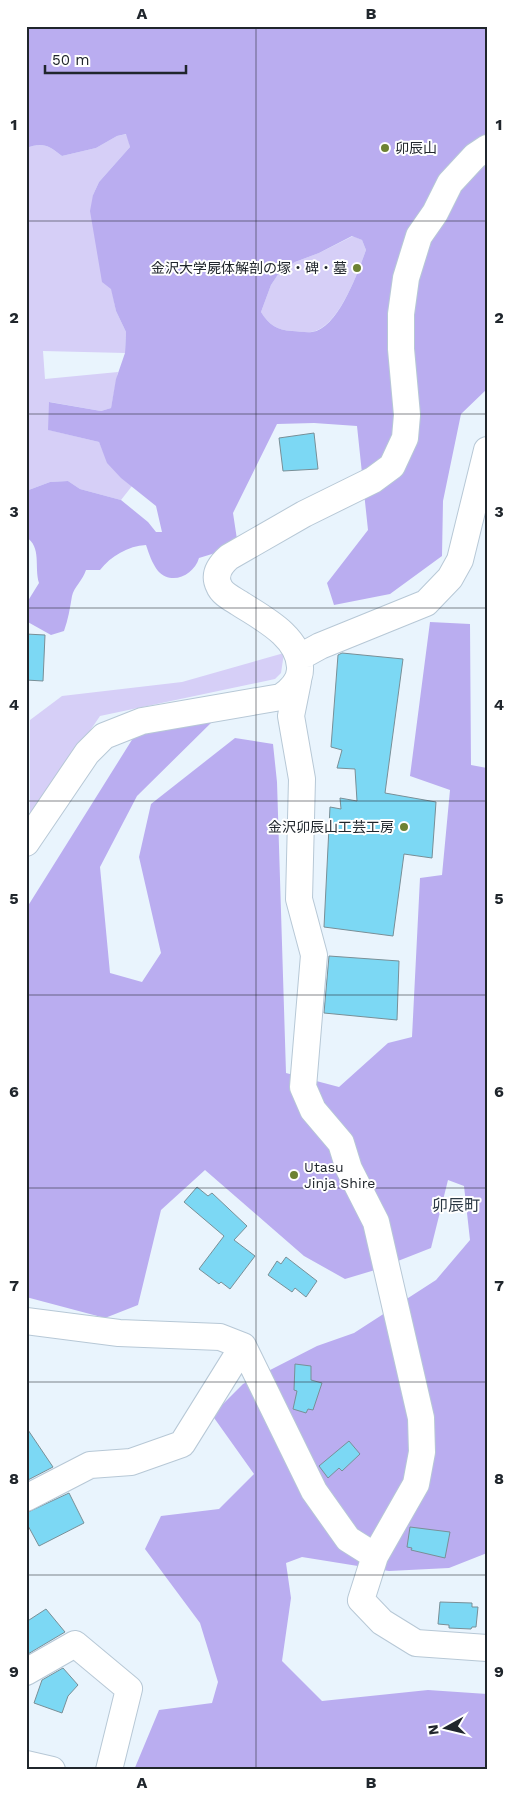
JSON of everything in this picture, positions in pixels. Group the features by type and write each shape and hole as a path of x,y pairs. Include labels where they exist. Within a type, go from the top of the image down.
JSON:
{"street":[{"path":"487,148 476,156 450,183 435,213 419,236 408,269 400,314 407,415 405,438 392,466 373,480 304,514 229,556 220,565 217,576 219,587 228,596 267,621 289,641 299,669 291,716 302,779 299,899 314,955 303,1087 313,1110 341,1143 349,1169 376,1222 421,1418 422,1452 416,1484 375,1556 361,1600 382,1622 416,1643 487,1648"},
{"path":"26,843 86,754 104,736 142,722 281,697 291,690 299,669 320,646 426,603 450,578 460,560 487,450"},
{"path":"26,1321 119,1333 220,1337 243,1346 314,1491 348,1539 375,1556"},
{"path":"26,1498 90,1466 132,1462 182,1444 243,1346"},
{"path":"26,1672 75,1644 129,1689 109,1770"},
{"path":"26,1764 52,1770"}],"shaded area":[{"path":"26,26 487,26 487,389 461,414 443,501 442,556 390,594 334,605 327,583 368,530 357,426 314,423 277,424 233,513 238,546 199,558 188,574 176,578 170,578 158,571 152,562 146,545 133,547 109,560 100,570 86,570 73,593 64,631 51,635 26,621 26,604 39,583 36,552 31,541 26,537 26,491 50,482 68,481 80,489 121,500 148,522 156,532 162,532 156,506 121,478 107,463 99,442 48,430 49,402 101,411 111,408 116,379 125,353 126,332 116,311 111,289 102,282 90,211 93,195 99,182 130,147 126,134 117,136 96,148 62,156 53,149 41,145 26,148","holes":["352,236 362,240 366,250 352,285 338,311 321,329 312,332 287,330 274,326 264,317 261,312 271,285 279,273 295,262 319,253"]},
{"path":"127,134 130,147 99,182 93,195 116,311 126,332 125,353 43,351 45,379 118,372 111,408 101,411 50,402 49,430 99,442 108,463 132,486 121,500 80,489 68,481 50,482 26,491 26,148 41,145 53,149 62,156 96,148 117,136"},
{"path":"353,236 362,240 366,250 346,298 330,321 321,329 306,332 282,329 274,326 267,320 261,312 271,285 279,273 295,262 319,253"},
{"path":"430,622 470,624 471,765 487,768 487,1553 449,1568 389,1571 302,1557 286,1563 291,1598 282,1661 322,1701 428,1690 487,1694 487,1770 134,1770 159,1710 212,1703 218,1682 200,1623 145,1549 161,1516 219,1509 254,1474 212,1415 243,1384 317,1346 354,1333 436,1280 470,1240 464,1186 448,1180 431,1248 375,1270 345,1279 304,1256 205,1170 161,1210 138,1305 105,1318 26,1297 26,909 140,727 215,719 137,796 100,867 110,973 142,982 161,953 139,857 151,804 235,738 273,744 277,782 286,1073 339,1087 388,1043 412,1037 420,878 442,875 450,790 410,776"},
{"path":"284,653 281,673 275,679 100,716 30,819 30,720 62,696 182,682"}],"building":[{"path":"314,433 318,469 283,471 279,438"},
{"path":"26,634 45,635 43,681 26,680"},
{"path":"342,653 403,659 385,793 436,802 432,858 404,854 393,936 324,927 330,807 341,809 340,798 357,801 355,769 337,768 342,750 331,747 338,655"},
{"path":"329,956 399,961 397,1020 324,1013"},
{"path":"197,1187 208,1196 212,1193 247,1226 234,1240 255,1256 230,1289 221,1282 219,1284 199,1269 224,1236 184,1202"},
{"path":"286,1257 317,1281 306,1297 295,1288 292,1292 268,1275 277,1261 281,1264"},
{"path":"295,1364 311,1366 311,1380 322,1383 313,1410 308,1409 306,1413 293,1409 297,1391 294,1390"},
{"path":"26,1427 53,1467 26,1481"},
{"path":"349,1441 360,1454 342,1471 339,1468 328,1478 319,1466"},
{"path":"69,1493 84,1523 39,1546 26,1522 26,1513"},
{"path":"410,1527 450,1532 445,1558 411,1550 412,1548 407,1547"},
{"path":"440,1602 472,1603 472,1607 478,1607 476,1627 471,1629 449,1628 449,1625 438,1624"},
{"path":"46,1609 65,1632 28,1654 26,1622"},
{"path":"63,1668 78,1685 68,1696 62,1713 34,1703 42,1680"}],"place":[{"name":"卯辰山","path":"385,148"},
{"name":"金沢大学屍体解剖の塚・碑・墓","path":"357,268"},
{"name":"金沢卯辰山工芸工房","path":"404,827"},
{"name":"Utasu Jinja Shire","path":"294,1175"}],"district":[{"name":"卯辰町","path":"456,1205"}]}
